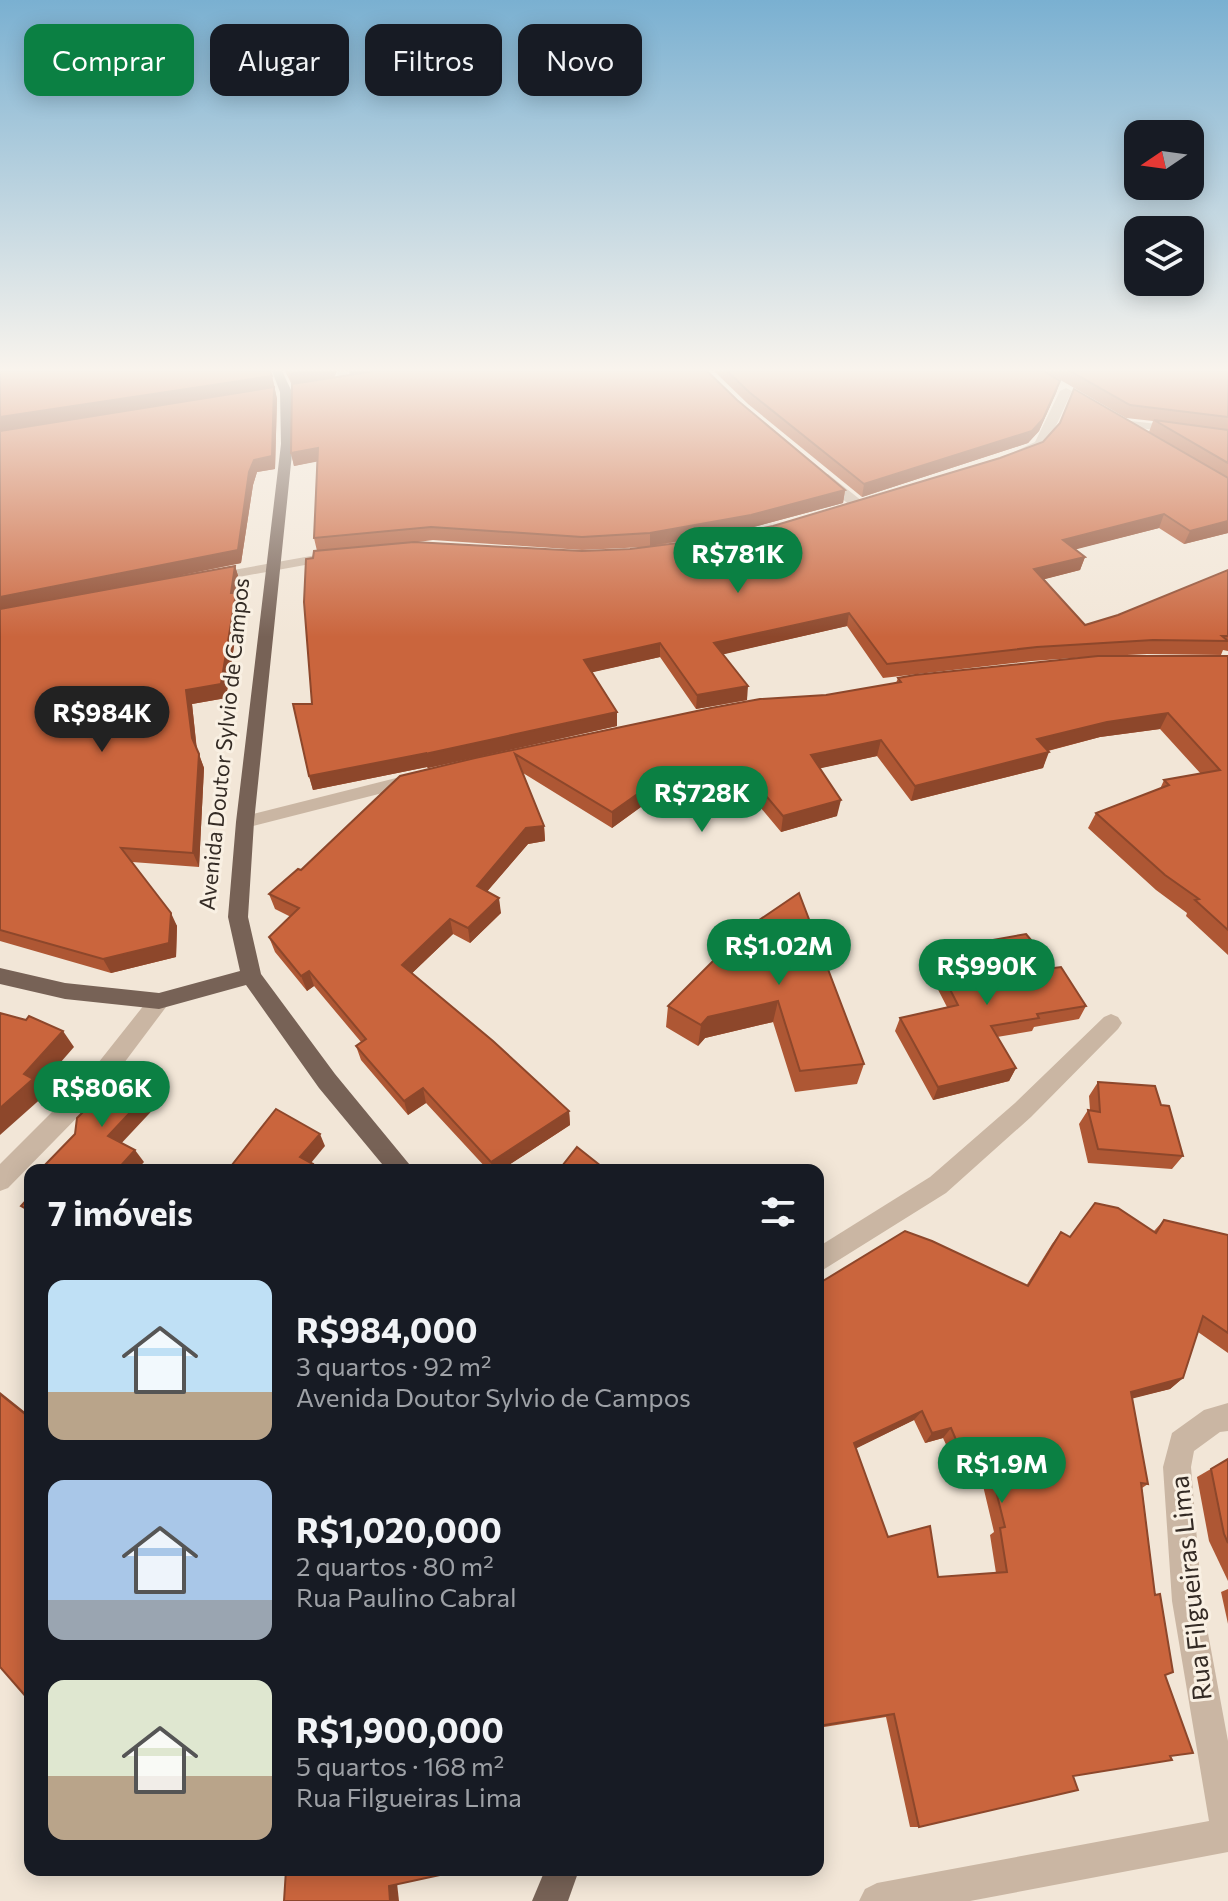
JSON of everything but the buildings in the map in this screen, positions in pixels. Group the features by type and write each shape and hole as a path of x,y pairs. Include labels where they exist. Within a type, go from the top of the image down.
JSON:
{"main road":[{"name":"Avenida Doutor Sylvio de Campos","path":"285,460 245,822 238,917 251,976 327,1081 397,1164"},
{"path":"0,976 65,991 159,1001 251,976"},
{"path":"550,1901 560,1876"}],"street":[{"path":"816,470 857,504"},
{"path":"193,581 354,553"},
{"path":"245,822 428,776"},
{"path":"0,1180 95,1084 159,1001"},
{"path":"824,1257 938,1185 1023,1110 1111,1023"},
{"name":"Rua Filgueiras Lima","path":"1228,1417 1214,1420 1182,1443 1177,1467 1187,1601 1228,1834"},
{"path":"877,1901 1228,1834"}]}
